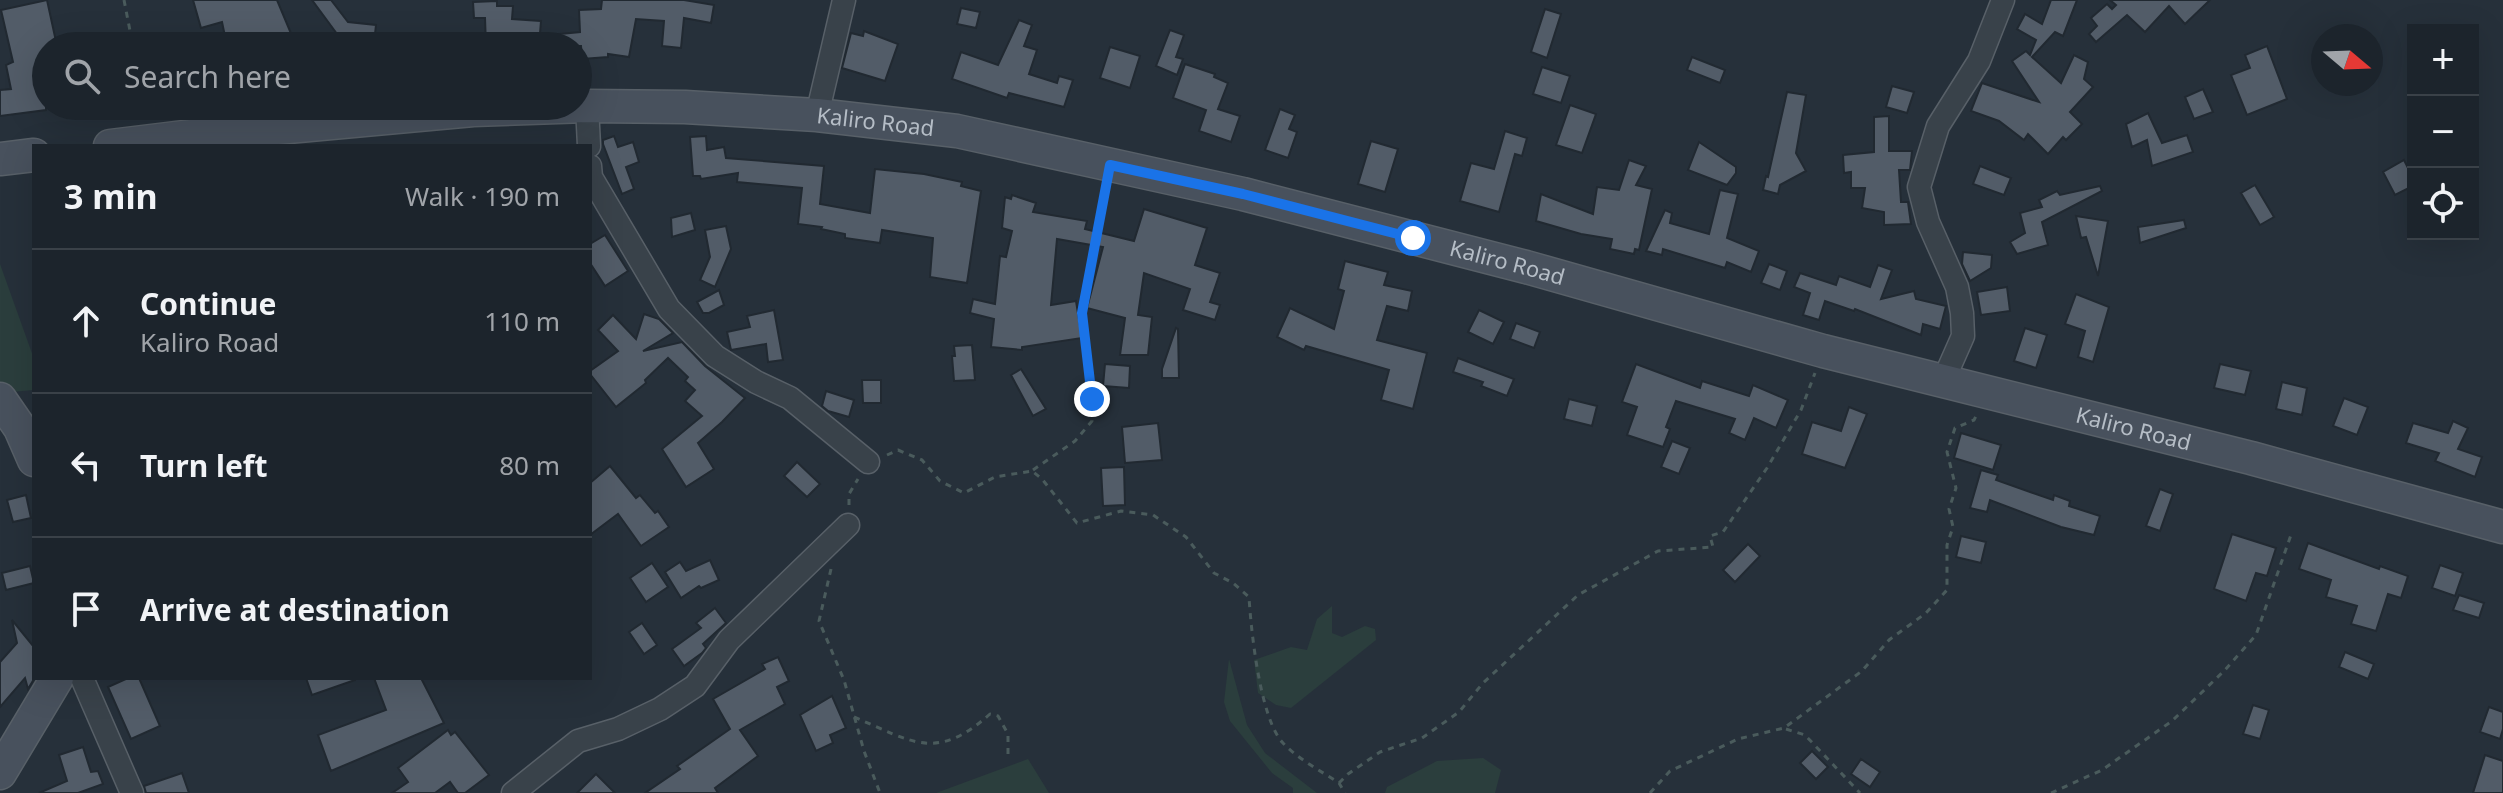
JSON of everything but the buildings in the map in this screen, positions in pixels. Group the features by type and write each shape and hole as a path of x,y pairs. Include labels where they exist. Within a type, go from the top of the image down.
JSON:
{"main road":[{"name":"Kaliro Road","path":"592,106 685,107 817,115 957,131 1243,194 1496,259 1823,351 2251,458 2503,527"},
{"name":"Kaliro Road","path":"126,144 365,120"},
{"path":"0,159 32,155"},
{"path":"0,399 20,428 32,455"},
{"path":"0,773 56,680"}],"street":[{"path":"817,115 844,0"},
{"path":"1944,379 1963,336 1962,313 1957,287 1928,222 1919,187 1938,126 1979,61 2003,0"},
{"path":"588,120 589,144"},
{"path":"592,179 669,309 715,356 756,382 790,398 868,462"},
{"path":"513,793 578,741 618,729 660,709 695,686 729,640 848,525"},
{"path":"83,680 132,793"}],"path":[{"path":"124,0 130,32"},
{"path":"848,525 849,494 868,462 898,450 922,460 940,481 964,493 995,477 1032,471 1075,441 1092,421 1091,372 1082,313 1110,165"},
{"path":"1339,783 1380,752 1422,738 1459,712 1483,683 1578,595 1658,551 1713,547 1710,536 1723,532 1767,468 1801,410 1823,351"},
{"path":"1650,793 1670,771 1738,739 1784,728 1862,671 1889,640 1926,613 1947,590 1947,545 1953,527 1949,509 1956,488 1947,452 1955,428 1974,420 1985,390"},
{"path":"1032,471 1077,523 1121,511 1153,515 1186,537 1214,573 1233,583 1249,597 1251,632 1267,710 1281,741 1339,783 1345,793"},
{"path":"2051,793 2102,770 2172,721 2224,671 2256,635 2292,532"},
{"path":"832,566 819,621 844,680 880,793"},
{"path":"854,717 926,745 953,740 990,714 998,716 1008,734 1008,755"},
{"path":"1784,728 1805,735 1860,793"}],"green space":[{"path":"0,264 32,353 32,390 0,393"},
{"path":"1332,606 1332,633 1342,637 1365,626 1375,629 1376,640 1291,708 1276,705 1258,693 1254,660 1291,647 1307,650 1317,619"},
{"path":"1229,659 1247,725 1265,753 1317,793 1293,793 1293,788 1272,773 1230,721 1224,702"},
{"path":"1483,758 1501,770 1495,793 1385,793 1387,787 1437,761"},
{"path":"1028,759 1049,793 936,793"}],"route":[{"path":"1092,399 1082,313 1110,165 1243,194 1413,238"}]}
